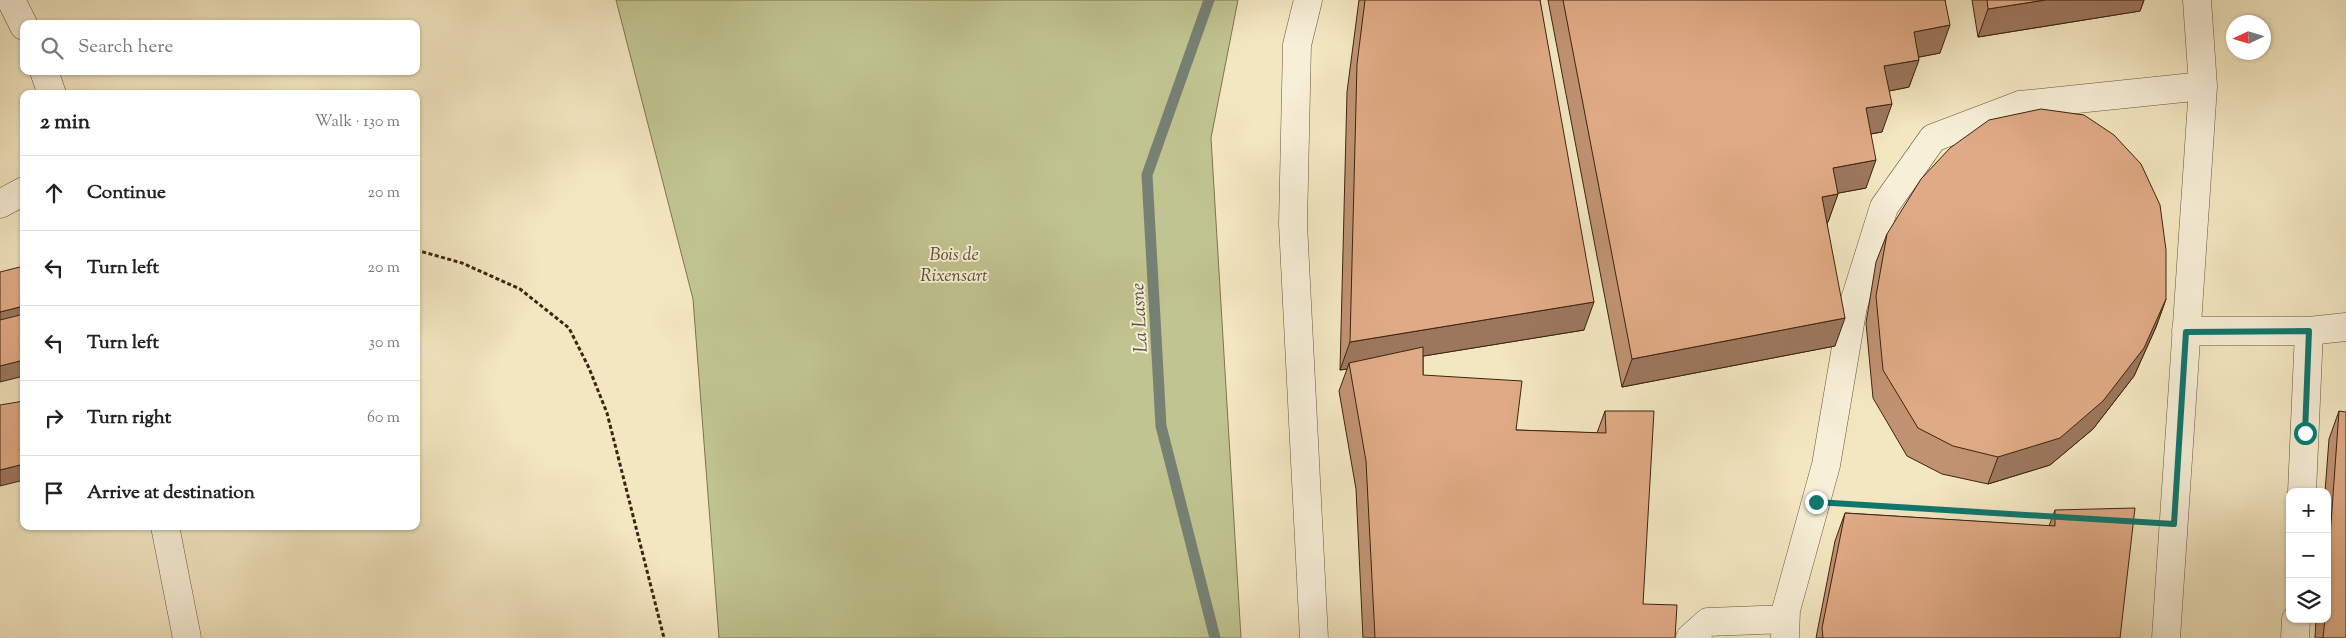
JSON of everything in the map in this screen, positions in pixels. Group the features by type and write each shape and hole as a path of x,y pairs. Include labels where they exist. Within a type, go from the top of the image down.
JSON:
{"street":[{"path":"11,0 21,20"},
{"path":"1308,0 1297,45 1293,224 1314,638"},
{"path":"2166,638 2203,86 2197,0"},
{"path":"45,75 51,90"},
{"path":"1690,638 1708,622 1785,629 1786,610 1826,465 1853,306 1884,207 1933,138 2020,105 2203,86"},
{"path":"0,204 20,193"},
{"path":"2186,332 2309,331 2346,327"},
{"path":"2302,488 2309,331"},
{"path":"166,530 187,638"},
{"path":"2295,638 2296,623"}],"path":[{"path":"420,251 462,264 520,289 569,328 589,368 607,413 664,638"},
{"path":"1816,502 2058,517"}],"green space":[{"name":"Bois de Rixensart","path":"616,0 1238,0 1211,138 1241,638 719,638 693,299"}],"building":[{"path":"1365,0 1540,0 1594,302 1350,342 1357,64"},
{"path":"1563,0 1945,0 1950,25 1914,32 1919,60 1884,66 1892,104 1866,108 1876,160 1833,168 1838,194 1822,197 1845,318 1632,359"},
{"path":"1987,0 2045,0 1988,9"},
{"path":"2041,109 2084,115 2114,135 2141,164 2160,205 2166,250 2166,299 2144,348 2103,401 2060,438 1998,457 1953,446 1918,428 1883,370 1876,296 1887,234 1921,179 1950,148 1989,120"},
{"path":"20,267 20,307 0,312 0,272"},
{"path":"20,315 20,361 0,366 0,320"},
{"path":"1423,347 1423,375 1522,381 1516,430 1606,433 1605,411 1654,411 1643,604 1677,605 1675,638 1375,638 1366,461 1349,363"},
{"path":"20,402 20,465 0,470 0,405"},
{"path":"2339,411 2346,412 2346,638 2323,638 2325,623 2331,623 2331,524"},
{"path":"2135,508 2120,638 1823,638 1822,628 1845,513 2055,526 2055,510"}],"waterway":[{"name":"La Lasne","path":"1209,0 1147,175 1161,426 1215,638"}],"route":[{"path":"1816,502 2174,524 2186,332 2309,331 2305,433"}]}
